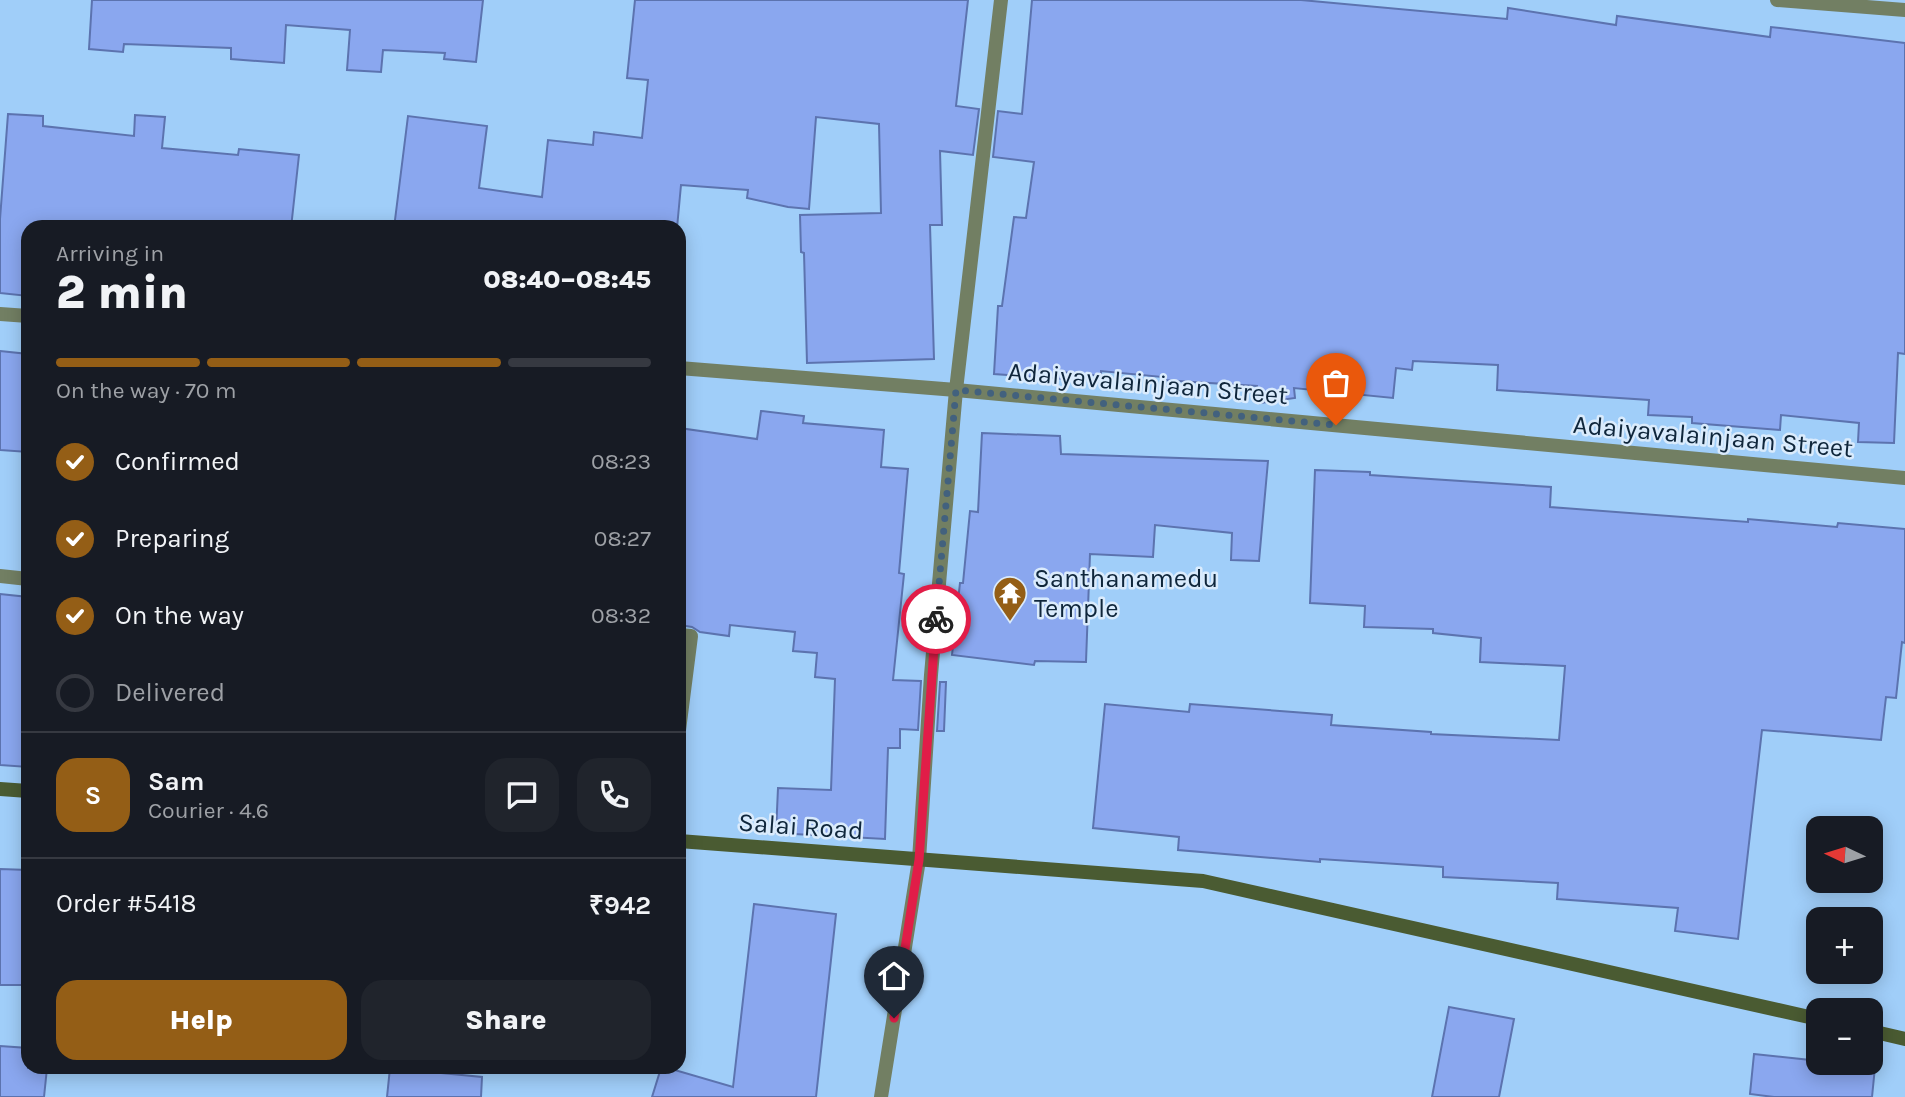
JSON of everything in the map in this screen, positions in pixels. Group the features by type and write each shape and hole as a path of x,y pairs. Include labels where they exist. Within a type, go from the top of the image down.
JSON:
{"main road":[{"path":"0,789 21,790"},
{"name":"Salai Road","path":"686,842 1203,881 1806,1016"},
{"path":"1883,1034 1905,1039"}],"street":[{"path":"881,1097 919,860 931,675 956,390 1001,0"},
{"path":"1777,0 1905,10"},
{"path":"0,314 21,316"},
{"name":"Adaiyavalainjaan Street","path":"686,369 956,390 1905,478"},
{"path":"0,576 21,578"},
{"path":"686,636 691,636 686,675"}],"building":[{"path":"92,0 483,0 476,62 444,59 445,53 383,50 381,72 347,70 350,30 286,25 284,63 231,59 231,48 124,44 123,52 89,49"},
{"path":"635,0 968,0 956,106 979,109 973,155 940,151 942,225 930,225 934,359 807,363 804,253 801,252 800,215 881,213 879,124 816,117 809,209 747,198 748,190 681,185 678,220 395,220 408,116 487,126 479,188 542,197 548,140 593,145 594,132 642,138 648,80 627,78"},
{"path":"1032,0 1301,0 1507,19 1508,8 1616,25 1617,16 1770,37 1771,27 1905,43 1905,354 1898,353 1894,443 1858,442 1859,423 1781,415 1780,430 1692,423 1692,417 1648,415 1649,400 1497,390 1498,365 1413,361 1412,370 1396,368 1393,398 1294,388 1295,398 1260,403 1257,386 1162,380 1163,377 1101,371 1101,376 1064,372 1063,379 994,374 998,306 1002,306 1014,217 1026,218 1034,162 993,157 998,111 1022,114"},
{"path":"8,114 43,116 43,126 134,136 135,115 165,117 162,148 238,155 239,149 299,155 292,220 21,220 21,295 0,293 0,219"},
{"path":"0,351 21,353 21,452 0,450"},
{"path":"761,411 804,416 803,423 884,430 881,467 908,469 899,573 904,574 893,680 921,681 918,730 900,729 900,748 888,748 885,839 776,833 778,788 831,790 835,679 815,677 817,653 793,651 795,632 730,625 729,636 700,632 686,626 686,429 757,439"},
{"path":"982,433 1060,436 1061,454 1268,461 1259,561 1231,560 1232,533 1155,525 1153,557 1090,554 1086,662 1035,661 1034,665 952,655 970,511 978,512"},
{"path":"1315,470 1551,487 1550,507 1748,522 1748,519 1837,527 1838,523 1905,529 1905,643 1902,642 1896,698 1886,697 1881,740 1762,730 1738,939 1675,931 1678,908 1557,899 1558,883 1443,877 1443,867 1320,859 1320,862 1178,850 1179,837 1093,828 1105,704 1189,712 1190,704 1332,715 1331,725 1431,734 1559,740 1565,666 1480,662 1481,638 1433,633 1433,629 1364,627 1365,606 1310,603"},
{"path":"0,594 21,596 21,766 0,765"},
{"path":"940,682 946,682 944,731 937,731"},
{"path":"0,869 21,870 21,985 0,985"},
{"path":"754,904 836,914 816,1097 652,1097 659,1074 686,1073 733,1087"},
{"path":"1449,1007 1514,1019 1499,1097 1432,1097"},
{"path":"0,1046 21,1048 21,1074 46,1074 44,1097 0,1097"},
{"path":"1754,1054 1806,1060 1806,1075 1874,1075 1872,1097 1774,1097 1750,1094"},
{"path":"389,1074 482,1077 481,1097 387,1097"}],"way so far":[{"path":"936,619 956,390 1336,425"}],"place":[{"name":"Santhanamedu Temple","path":"1010,623"}],"route":[{"path":"894,1018 919,860 936,619"}]}
